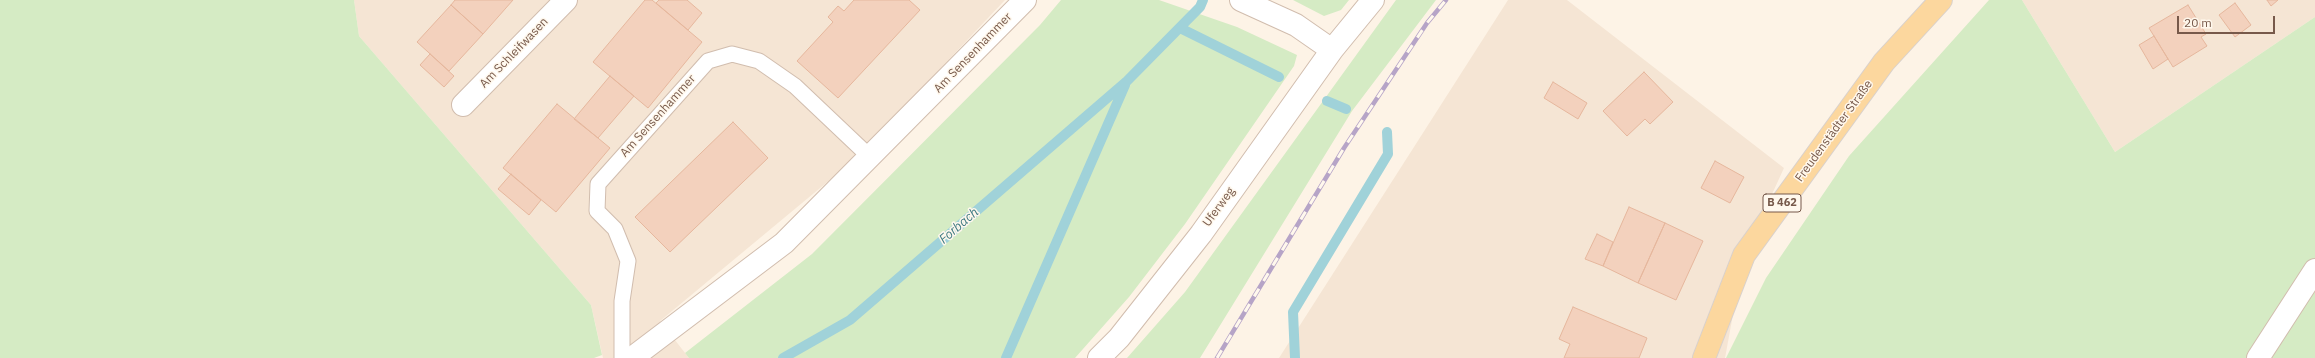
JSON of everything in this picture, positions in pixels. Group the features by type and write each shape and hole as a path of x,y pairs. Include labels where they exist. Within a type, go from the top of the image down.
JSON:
{"main road":[{"name":"Freudenstädter Straße","path":"1704,358 1744,255 1884,62 1941,0"}],"street":[{"name":"Am Schleifwasen","path":"463,105 566,0"},
{"name":"Am Sensenhammer","path":"632,358 784,243 871,158 1025,0"},
{"path":"1241,0 1296,25 1332,50"},
{"name":"Uferweg","path":"1099,358 1119,338 1201,234 1332,50 1373,0"},
{"path":"2258,358 2315,270"}],"lane":[{"name":"Am Sensenhammer","path":"622,358 622,301 628,261 615,229 597,211 598,184 708,61 732,54 759,61 795,86 871,158"}],"shaded area":[{"path":"354,0 1005,0 855,159 660,321 689,358 603,358 591,305 359,36"},
{"path":"1508,0 1567,0 1784,168 1744,255 1725,358 1279,358"},
{"path":"2022,0 2315,0 2315,17 2115,152"}],"green space":[{"path":"0,0 354,0 359,36 591,305 602,355 594,358 0,358"},
{"path":"1061,0 1159,0 1237,27 1297,55 1294,66 1185,224 1129,297 1075,358 689,358 685,353 812,254 1040,25"},
{"path":"1293,0 1349,0 1341,10 1324,16"},
{"path":"1396,0 1436,0 1352,111 1200,358 1127,358 1185,292"},
{"path":"1989,0 2022,0 2115,152 2315,17 2315,358 1726,358 1766,278 1849,156"}],"building":[{"path":"455,0 513,0 483,34 451,5"},
{"path":"645,0 652,0 702,42 648,108 593,62"},
{"path":"659,0 687,0 702,13 688,30 656,3"},
{"path":"854,0 909,0 920,10 838,98 797,61 833,22 828,17 838,6 844,11"},
{"path":"2267,0 2278,0 2271,6"},
{"path":"2235,3 2251,25 2235,37 2219,15"},
{"path":"451,5 483,34 449,71 417,42"},
{"path":"2188,5 2206,34 2201,37 2207,46 2173,67 2149,28"},
{"path":"2154,36 2168,59 2153,69 2139,45"},
{"path":"430,54 454,76 444,87 420,65"},
{"path":"1644,72 1673,102 1650,124 1645,119 1627,136 1603,111"},
{"path":"610,76 634,96 598,138 574,119"},
{"path":"1553,82 1587,103 1578,119 1544,98"},
{"path":"557,104 610,148 556,212 503,168"},
{"path":"733,122 768,158 670,252 635,217"},
{"path":"1715,161 1744,177 1730,203 1701,188"},
{"path":"511,174 541,200 529,215 498,189"},
{"path":"1629,207 1665,223 1638,283 1603,266"},
{"path":"1665,223 1703,241 1676,300 1638,283"},
{"path":"1597,234 1613,242 1603,266 1585,259"},
{"path":"1573,307 1647,338 1639,358 1564,358 1570,344 1559,339"}],"waterway":[{"name":"Forbach","path":"783,358 850,320 1127,81 1200,7 1203,0"},
{"path":"1180,28 1279,77"},
{"name":"Forbach","path":"1006,358 1125,85"},
{"path":"1327,101 1346,109"},
{"path":"1295,358 1293,312 1388,154 1387,132"}],"railway":[{"path":"1217,358 1344,148 1427,23 1446,0"}]}
